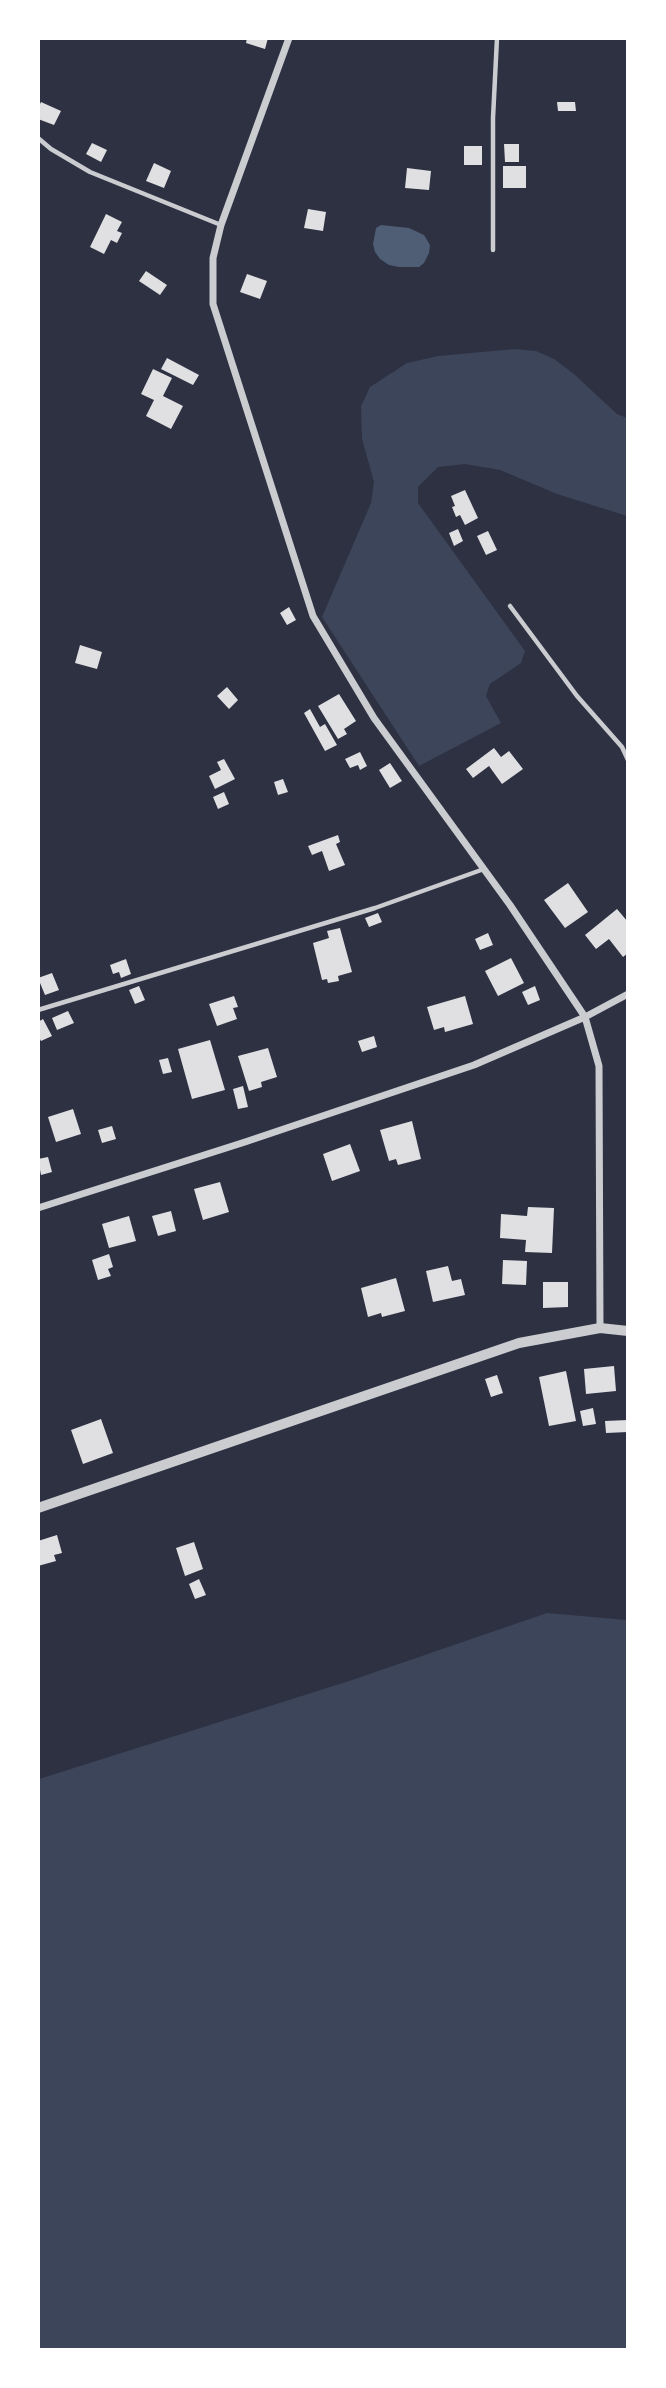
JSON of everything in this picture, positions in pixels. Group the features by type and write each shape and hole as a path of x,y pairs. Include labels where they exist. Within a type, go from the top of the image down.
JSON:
{"street":[{"path":"289,38 221,225 213,258 213,304 313,616 374,718 484,869 585,1017 599,1066 600,1328"},
{"path":"38,1208 474,1065 585,1017 628,994"},
{"path":"38,1508 519,1343 600,1328 628,1331"}],"lane":[{"path":"494,250 497,38"},
{"path":"38,138 90,172 221,225"},
{"path":"510,606 577,696 622,747 628,760"},
{"path":"38,1010 375,908 484,869"}],"shaded area":[{"path":"381,225 409,228 424,235 430,245 424,263 419,267 399,267 380,259 373,244 376,228"},
{"path":"515,349 536,351 554,359 617,414 627,418 627,516 557,494 500,470 465,464 438,467 418,487 418,503 525,651 521,663 490,684 486,696 501,723 419,766 322,617 371,503 374,482 362,439 361,406 370,387 407,363 438,356"},
{"path":"547,1613 627,1620 627,2349 39,2349 39,1779 349,1681"}],"building":[{"path":"247,38 268,38 265,49 246,43"},
{"path":"41,102 61,111 54,125 38,119"},
{"path":"557,102 575,102 576,111 558,111"},
{"path":"92,143 107,150 101,162 86,154"},
{"path":"504,144 519,144 519,162 505,162"},
{"path":"464,146 482,146 482,165 464,165"},
{"path":"154,163 171,171 164,188 146,181"},
{"path":"503,166 526,166 526,188 503,188"},
{"path":"407,168 431,171 429,190 405,188"},
{"path":"308,209 326,212 323,231 304,228"},
{"path":"106,214 122,222 117,231 122,233 117,243 111,240 104,254 90,247"},
{"path":"146,271 167,285 160,295 139,281"},
{"path":"247,274 267,281 260,299 240,292"},
{"path":"167,358 199,375 193,385 161,369"},
{"path":"153,369 172,378 163,396 183,406 171,429 146,416 154,400 141,394"},
{"path":"465,490 478,518 465,525 460,515 456,517 451,496"},
{"path":"458,529 463,541 454,546 449,533"},
{"path":"488,531 497,550 486,555 477,536"},
{"path":"289,607 296,620 287,625 280,613"},
{"path":"80,645 102,652 97,669 75,663"},
{"path":"227,687 238,700 229,709 217,696"},
{"path":"339,694 356,721 344,729 347,734 338,739 318,706"},
{"path":"310,709 320,727 325,724 337,745 325,751 304,713"},
{"path":"494,748 501,757 509,751 523,769 502,784 489,766 473,778 466,769"},
{"path":"360,752 367,766 360,770 358,765 350,768 345,759"},
{"path":"224,759 235,779 215,789 209,776 221,770 217,762"},
{"path":"390,763 402,781 390,788 379,770"},
{"path":"283,779 288,792 278,795 274,782"},
{"path":"224,792 229,804 218,809 213,797"},
{"path":"338,835 340,842 336,844 345,865 329,871 322,851 312,855 308,846"},
{"path":"568,883 588,912 565,928 544,900"},
{"path":"617,909 628,922 628,953 623,957 609,939 596,949 585,935"},
{"path":"378,913 382,922 369,927 365,918"},
{"path":"340,928 352,972 338,976 339,981 328,983 327,979 322,980 313,943 329,938 327,931"},
{"path":"488,933 493,945 480,950 475,939"},
{"path":"511,958 524,983 498,996 485,971"},
{"path":"126,959 131,974 121,978 119,972 113,974 110,965"},
{"path":"52,973 59,990 45,995 38,978"},
{"path":"139,986 145,1000 135,1004 129,990"},
{"path":"535,986 540,1000 528,1005 522,992"},
{"path":"234,996 238,1007 233,1008 237,1019 217,1026 209,1004"},
{"path":"465,996 473,1024 445,1032 444,1027 434,1030 427,1007"},
{"path":"68,1011 74,1023 57,1030 52,1018"},
{"path":"43,1019 52,1036 41,1041 38,1036 38,1022"},
{"path":"374,1036 377,1047 362,1052 358,1041"},
{"path":"210,1040 225,1090 192,1099 178,1049"},
{"path":"268,1048 277,1077 261,1082 262,1087 249,1091 238,1056"},
{"path":"168,1058 172,1072 163,1074 159,1060"},
{"path":"243,1086 248,1107 238,1109 233,1089"},
{"path":"73,1109 81,1134 56,1142 48,1117"},
{"path":"412,1121 421,1159 398,1165 396,1159 389,1161 380,1130"},
{"path":"112,1126 116,1139 102,1143 98,1130"},
{"path":"350,1144 360,1171 332,1181 323,1154"},
{"path":"48,1157 52,1172 41,1175 38,1159"},
{"path":"220,1182 229,1212 203,1220 194,1189"},
{"path":"528,1207 554,1208 552,1253 525,1252 526,1240 500,1238 501,1214 527,1216"},
{"path":"171,1211 176,1231 158,1236 152,1216"},
{"path":"129,1216 136,1241 109,1248 102,1224"},
{"path":"109,1254 113,1267 108,1269 111,1276 98,1280 92,1260"},
{"path":"503,1260 527,1261 526,1285 502,1284"},
{"path":"448,1266 452,1281 461,1279 465,1295 433,1302 426,1271"},
{"path":"396,1278 405,1311 382,1317 381,1313 368,1317 361,1288"},
{"path":"543,1282 568,1282 568,1307 543,1308"},
{"path":"614,1366 616,1391 586,1394 584,1369"},
{"path":"566,1371 576,1421 549,1426 539,1377"},
{"path":"497,1375 503,1393 491,1397 485,1379"},
{"path":"593,1408 596,1424 583,1426 580,1411"},
{"path":"101,1419 113,1453 83,1464 71,1430"},
{"path":"628,1420 628,1432 606,1433 605,1421"},
{"path":"57,1535 62,1553 54,1555 56,1561 38,1566 38,1541"},
{"path":"194,1542 203,1569 185,1576 176,1548"},
{"path":"199,1579 206,1595 195,1599 189,1584"}]}
